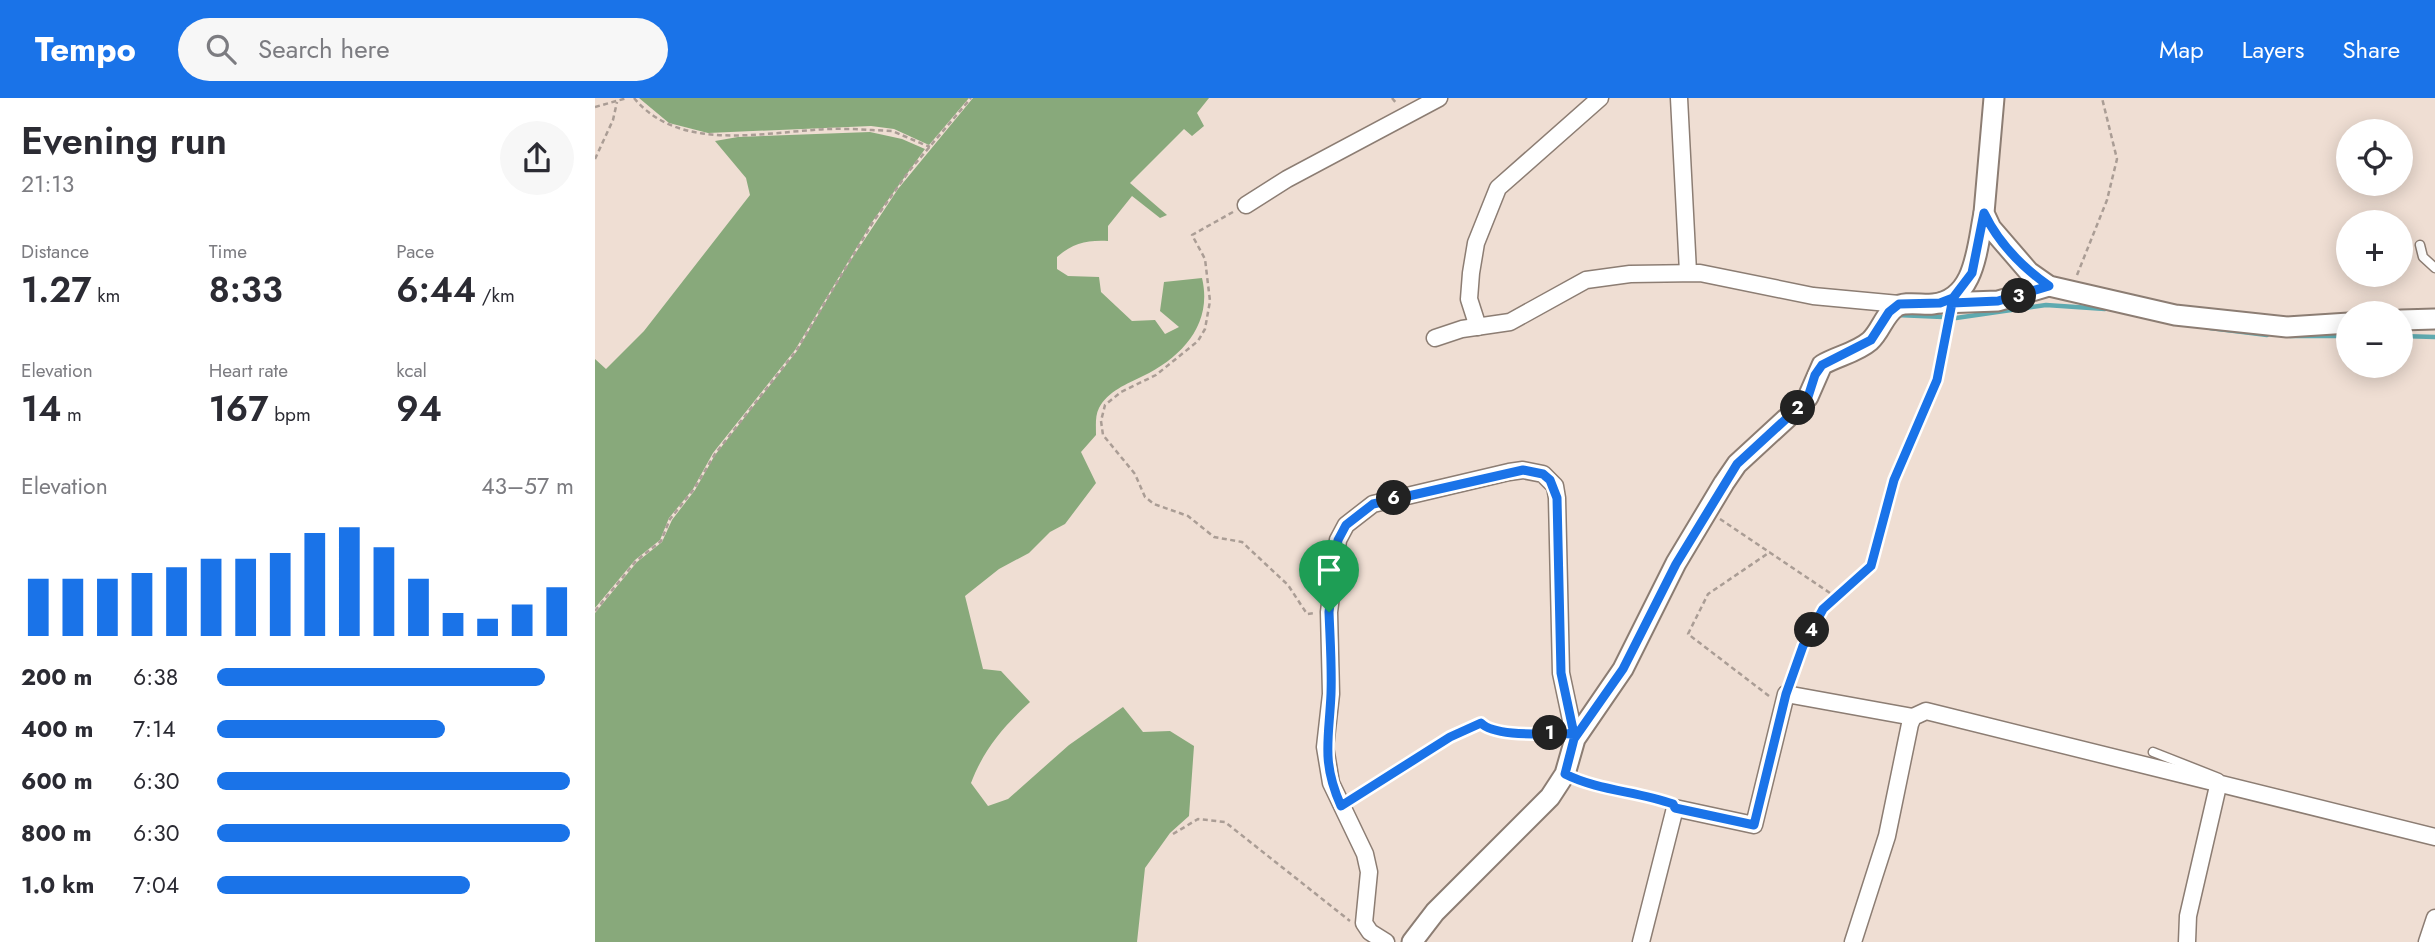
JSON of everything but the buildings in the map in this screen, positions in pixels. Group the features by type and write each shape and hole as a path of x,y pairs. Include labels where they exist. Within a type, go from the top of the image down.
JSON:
{"street":[{"path":"1246,205 1287,179 1439,98"},
{"path":"1478,327 1469,299 1471,273 1476,243 1498,188 1600,98"},
{"path":"1679,98 1688,272"},
{"path":"1946,303 1972,273 1984,213 1994,98"},
{"path":"1984,213 1991,228 2029,272 2049,286 2175,315 2287,327 2336,325"},
{"path":"1435,338 1478,327 1510,323 1593,277 1688,272 1813,296 1899,304 1998,301 2049,286"},
{"path":"1412,942 1435,912 1534,816 1565,774 1574,737 1623,669 1676,564 1737,464 1808,397 1815,375 1822,365 1871,340 1889,312 1899,304"},
{"path":"2413,320 2435,319"},
{"path":"1386,942 1370,932 1364,923 1369,872 1365,854 1331,783 1325,747 1331,694 1329,612 1338,540 1346,525 1373,504 1509,472 1533,471 1543,474 1555,486 1557,498 1561,673 1574,737"},
{"path":"1641,942 1675,808 1754,825 1785,700 1913,717 1926,711 2218,786 2435,837"},
{"path":"1853,942 1887,836 1913,717"},
{"path":"2187,942 2188,916 2218,786"},
{"path":"2427,942 2435,918"}],"lane":[{"path":"2420,246 2423,257 2435,268"},
{"path":"2153,752 2209,772 2219,778 2218,786"}],"path":[{"path":"595,107 627,98"},
{"path":"634,98 651,115 668,125 697,133 892,131 930,148"},
{"path":"595,611 636,561 661,541 670,519 694,489 715,454 796,351 873,222 971,98"},
{"path":"2071,291 2114,181 2117,159 2102,98"},
{"path":"595,159 613,120 617,102"},
{"path":"1246,205 1192,235 1205,259 1210,301 1205,329 1198,341 1156,375 1121,392 1105,405 1101,421 1103,435 1135,474 1146,497 1154,504 1188,516 1214,537 1242,542 1288,585 1307,614 1329,612"},
{"path":"1770,552 1708,594 1688,634 1785,700 1803,646 1823,609 1871,566 1894,480 1937,380 1946,303"},
{"path":"1708,511 1837,597"},
{"path":"1341,806 1450,737 1481,723 1486,728 1509,732 1574,737"},
{"path":"1565,774 1597,787 1651,796 1673,804 1675,808"},
{"path":"1173,834 1198,819 1225,822 1350,922 1370,932"}],"green space":[{"path":"639,98 969,98 929,145 894,129 871,126 708,133 669,123"},
{"path":"973,98 1209,98 1197,113 1204,126 1192,136 1184,129 1130,183 1167,215 1160,218 1132,196 1108,226 1108,241 1081,243 1057,257 1057,269 1068,276 1099,277 1101,292 1132,321 1155,320 1165,334 1179,327 1160,311 1164,282 1202,278 1203,310 1198,324 1182,349 1157,368 1118,389 1107,397 1099,408 1096,435 1081,452 1096,483 1065,524 1050,532 1029,553 999,569 965,596 983,669 1001,671 1030,702 995,739 971,783 988,806 1008,799 1069,745 1123,707 1143,732 1170,731 1194,746 1189,816 1170,833 1145,868 1137,942 595,942 595,613 637,562 662,542 672,520 695,490 715,455 797,351 845,269 898,189"},
{"path":"870,132 902,139 925,149 872,222 795,350 713,453 693,489 669,518 660,540 635,560 595,608 595,359 606,369 644,331 750,195 746,178 715,141 738,137"}],"waterway":[{"path":"1956,318 2046,305 2105,309"},
{"path":"1897,315 1943,317"},
{"path":"2210,328 2267,335"},
{"path":"2290,336 2336,336"},
{"path":"2413,336 2435,337"}],"route":[{"path":"1329,612 1332,661 1329,724 1325,747 1331,783 1341,806 1450,737 1481,723 1486,728 1509,732 1574,734 1574,739 1606,698 1623,669 1676,564 1724,483 1737,464 1808,397 1815,375 1822,365 1860,348 1871,340 1889,312 1899,304 1922,305 1953,298 1972,273 1984,213 1991,228 2029,272 2049,286 1998,301 1952,303 1937,380 1894,480 1871,566 1823,609 1803,646 1786,694 1754,825 1675,808 1673,804 1651,796 1597,787 1565,774 1574,734 1561,673 1557,498 1555,486 1543,474 1523,470 1461,482 1373,504 1357,514 1346,525 1338,540 1329,612"}]}
